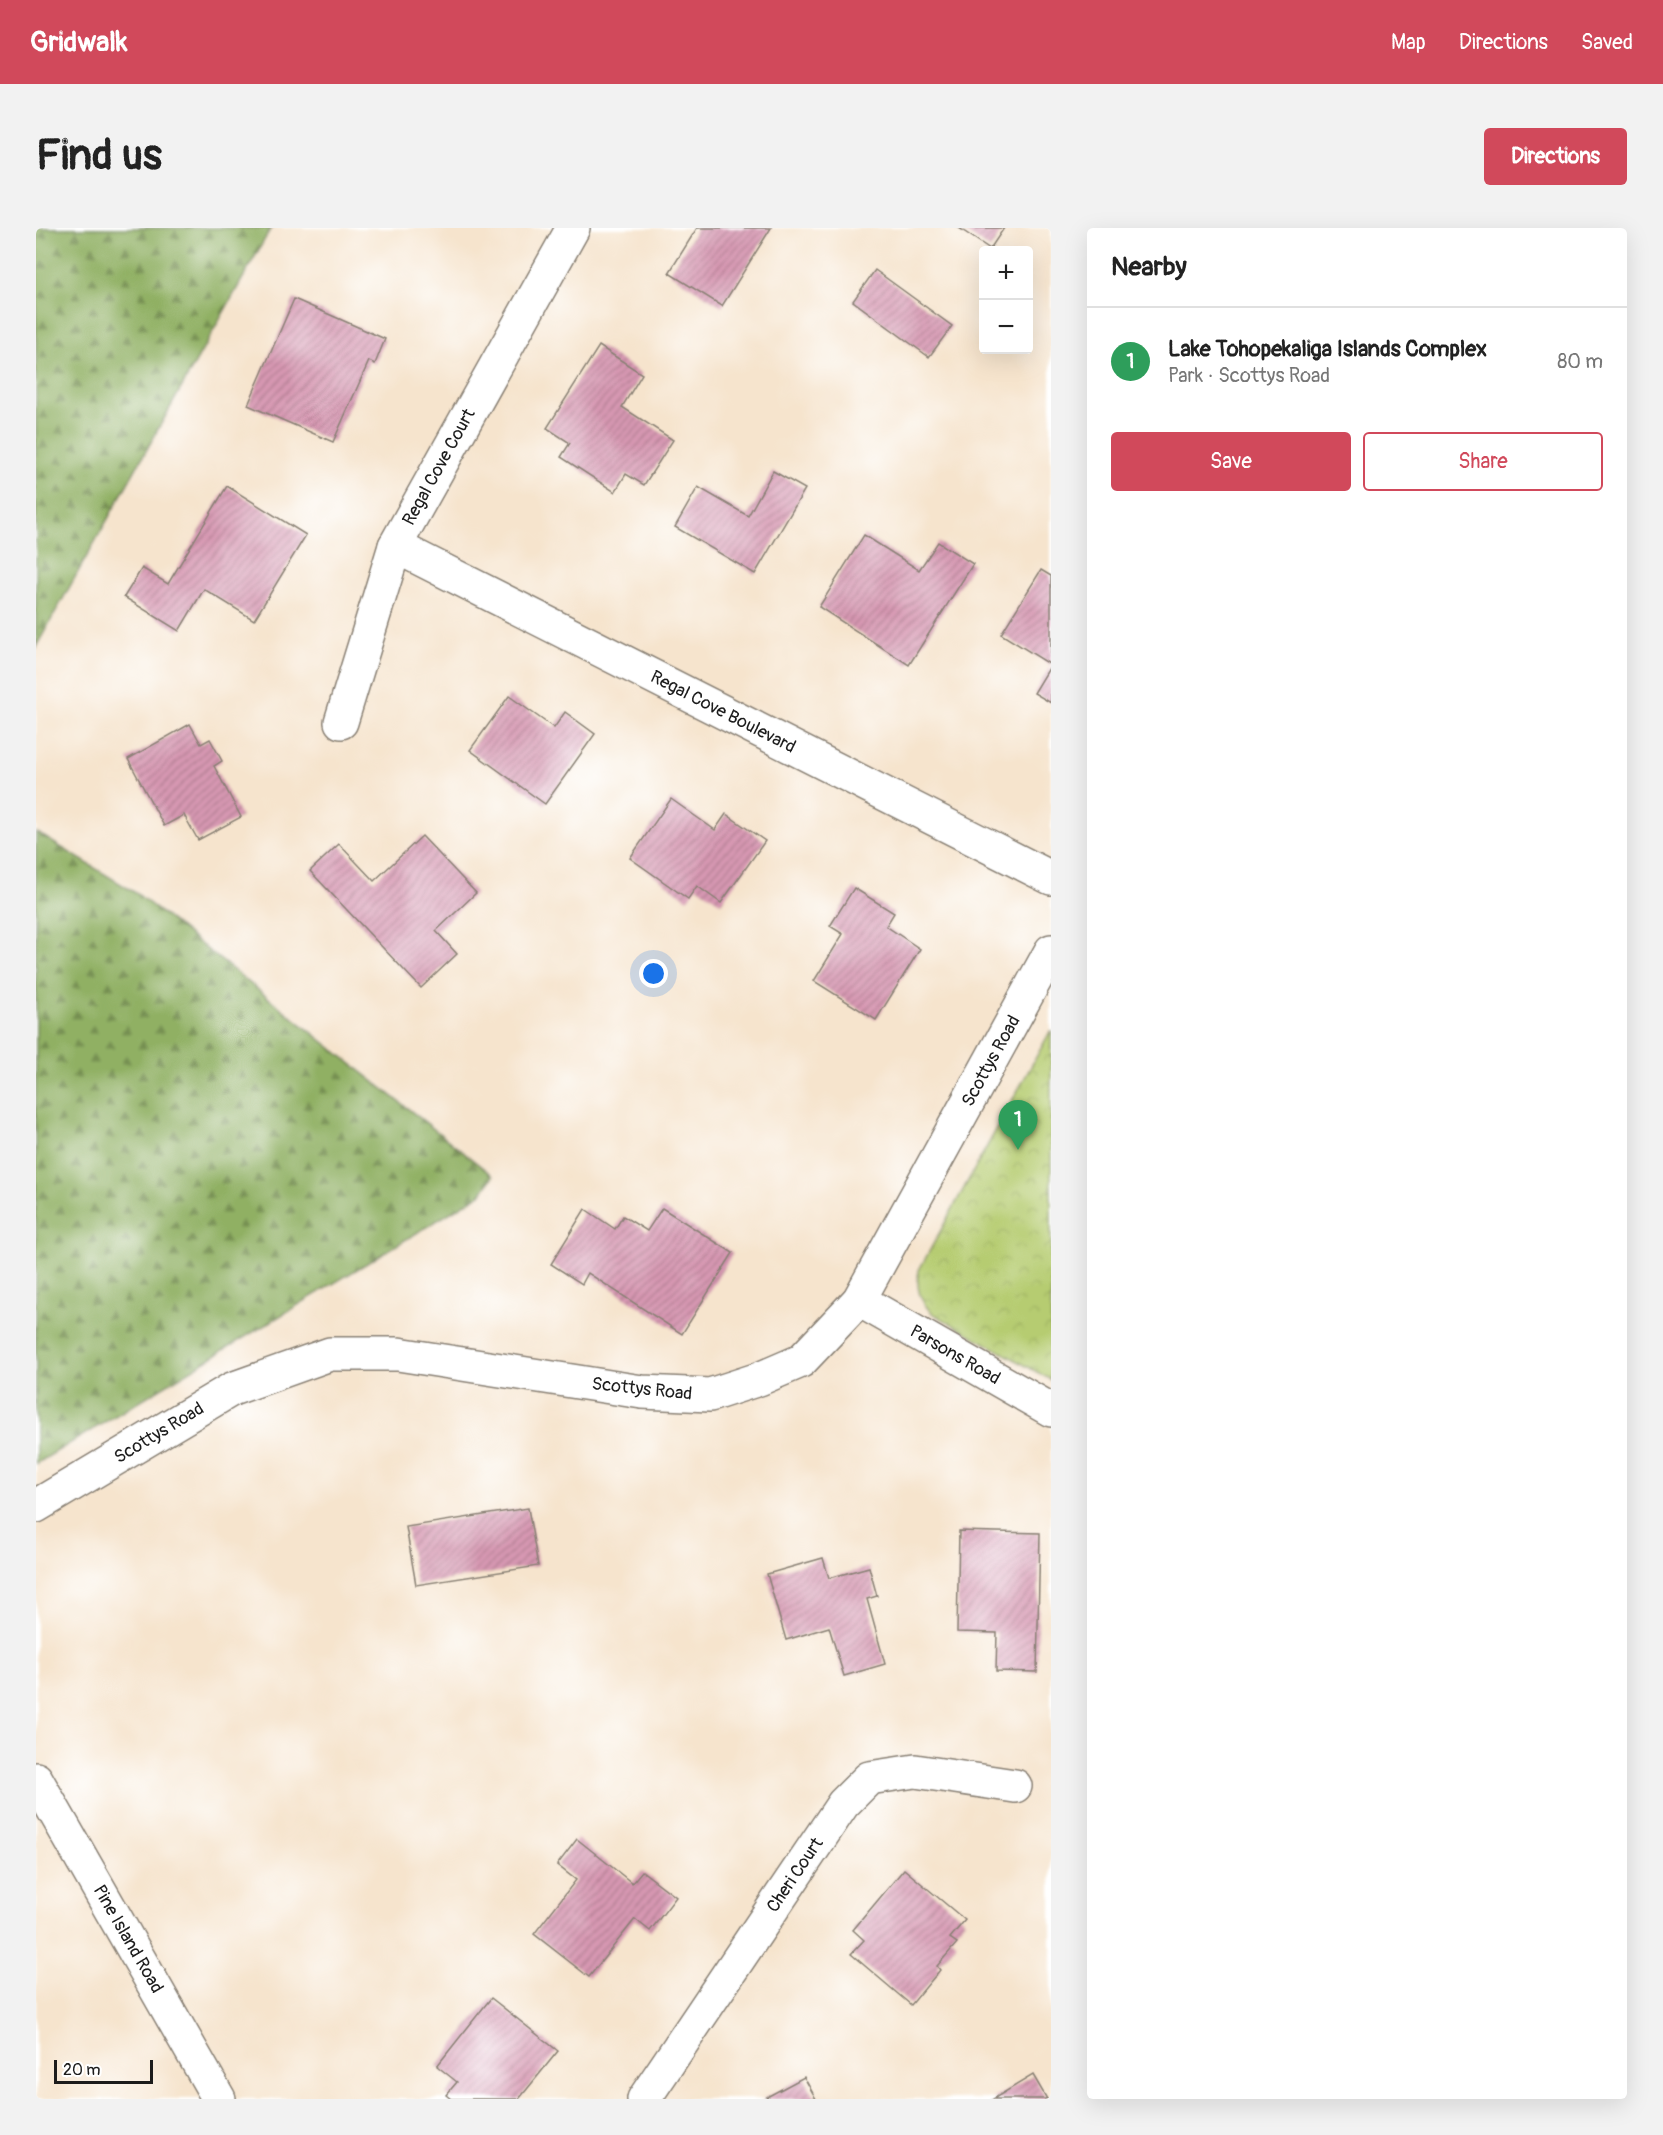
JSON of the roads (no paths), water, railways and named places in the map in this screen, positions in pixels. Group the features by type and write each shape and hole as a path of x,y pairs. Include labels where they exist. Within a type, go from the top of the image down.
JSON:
{"street":[{"name":"Regal Cove Court","path":"340,722 395,546 573,228"},
{"name":"Regal Cove Boulevard","path":"395,546 1051,878"},
{"name":"Scottys Road","path":"36,1506 232,1389 330,1353 398,1354 642,1392 710,1395 759,1379 801,1361 859,1300 1051,951"},
{"name":"Parsons Road","path":"859,1300 1051,1410"},
{"name":"Cheri Court","path":"644,2099 843,1804 869,1778 915,1771 1015,1786"},
{"name":"Pine Island Road","path":"36,1779 219,2099"}],"place":[{"name":"Lake Tohopekaliga Islands Complex","path":"1018,1150"}]}
